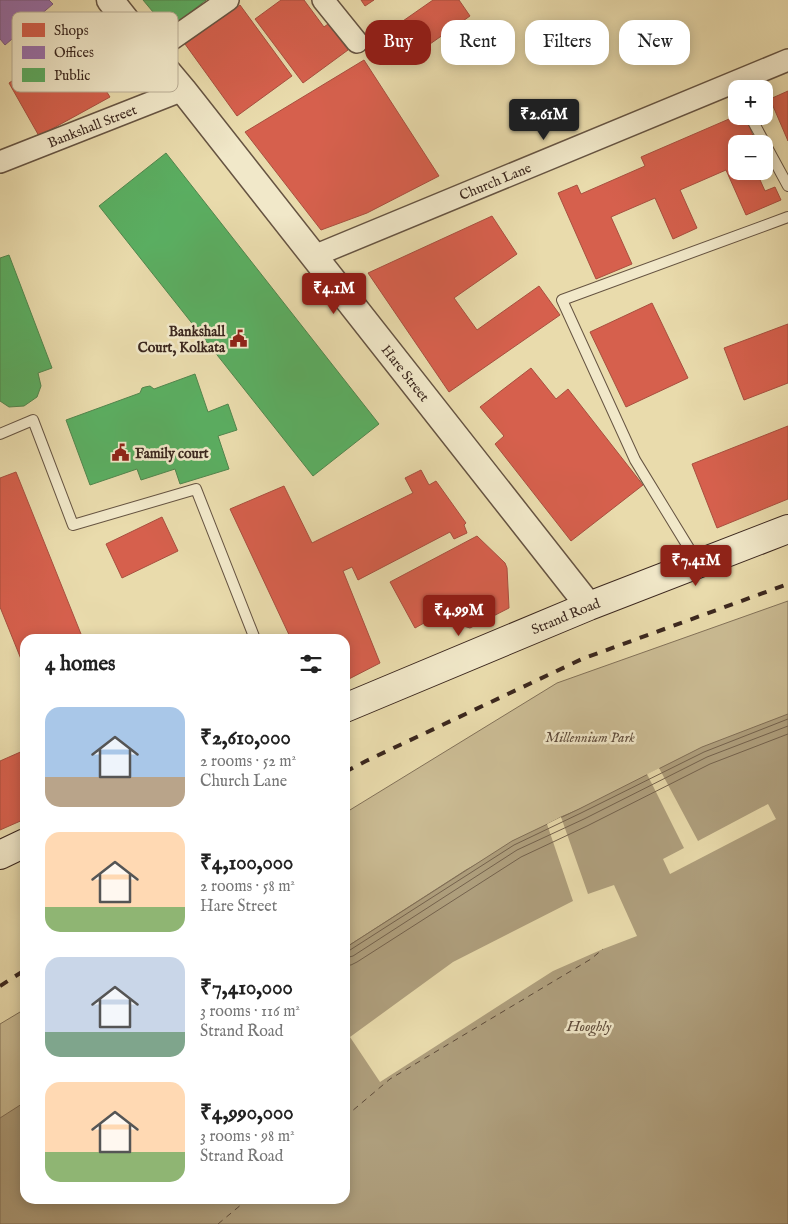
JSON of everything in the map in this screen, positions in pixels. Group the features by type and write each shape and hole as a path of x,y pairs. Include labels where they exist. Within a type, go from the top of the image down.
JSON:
{"main road":[{"name":"Strand Road","path":"350,706 590,606 788,529"},
{"path":"0,855 20,845"}],"street":[{"name":"Hare Street","path":"110,0 119,12"},
{"path":"178,36 228,0"},
{"path":"323,0 357,42"},
{"name":"Church Lane","path":"749,80 788,60"},
{"name":"Hare Street","path":"178,84 590,606"},
{"name":"Bankshall Street","path":"178,92 183,90"},
{"name":"Church Lane","path":"314,256 728,90"},
{"name":"Bankshall Street","path":"0,162 178,92"}],"lane":[{"path":"755,125 788,186"},
{"path":"699,564 634,460 562,300 788,217"},
{"path":"0,434 34,420 73,525 196,489 253,634"}],"green space":[{"name":"Millennium Park","path":"788,601 788,721 561,817 466,870 350,945 350,810 557,683"},
{"path":"20,1012 20,1158 0,1172 0,1024"}],"water":[{"name":"Hooghly","path":"788,714 788,1224 0,1224 0,1118 20,1105 20,1204 350,1204 350,945 512,841 702,747"}],"pier":[{"path":"659,768 698,841 768,804 776,819 670,874 663,859 684,848 647,774"},
{"path":"561,817 588,894 614,885 637,936 553,971 380,1082 350,1037 453,962 573,901 547,824"}],"building: Shops":[{"path":"281,0 304,0 324,27 328,24 348,50 303,83 255,19"},
{"path":"361,0 374,0 365,6"},
{"path":"433,0 459,0 470,16 464,20 441,20 441,36 431,43 431,20 404,20"},
{"path":"240,5 292,76 237,116 185,44"},
{"path":"364,60 365,65 367,65 439,176 367,213 321,230 245,132"},
{"path":"788,91 788,141 773,106 773,98"},
{"path":"14,92 107,92 110,97 39,136"},
{"path":"728,119 728,125 749,125 753,135 728,135 728,174 726,170 680,190 697,228 673,239 655,198 611,217 632,264 596,279 558,193 577,185 581,194 645,166 641,157"},
{"path":"730,180 760,180 765,191 775,187 781,200 746,215"},
{"path":"492,216 517,254 454,298 477,330 539,286 560,315 449,392 368,273"},
{"path":"652,303 688,378 626,407 590,332"},
{"path":"788,324 788,383 744,400 724,348"},
{"path":"531,368 556,399 568,389 643,485 571,541 495,444 504,436 480,407"},
{"path":"788,426 788,499 717,528 692,464"},
{"path":"421,470 429,485 436,481 466,523 464,525 467,533 454,539 450,532 358,580 352,567 343,571 380,663 350,678 350,634 289,634 230,509 284,486 312,543 413,493 405,478"},
{"path":"16,472 81,634 20,634 20,657 0,607 0,478"},
{"path":"162,517 178,551 122,578 106,544"},
{"path":"477,536 505,563 507,568 509,608 470,628 460,625 451,608 415,628 390,582"},
{"path":"20,752 20,821 0,830 0,761"}],"building: Offices":[{"path":"0,0 49,0 53,4 44,12 12,12 12,39 5,45 0,39"}],"building: Public":[{"path":"143,0 206,0 178,22 178,12 153,12"},
{"path":"166,153 379,424 313,476 99,206"},
{"path":"9,255 52,368 38,373 41,386 37,397 24,406 9,407 0,401 0,258"},
{"path":"195,374 208,412 228,404 237,430 218,436 229,469 180,484 175,469 141,480 137,469 90,485 66,420 140,393 142,388 150,386 154,389"}],"ferry route":[{"path":"350,1113 390,1079 591,959 603,949"},
{"path":"218,1224 242,1204"}],"railway":[{"path":"350,769 582,659 788,584"},
{"path":"0,986 20,973"}],"place":[{"name":"Bankshall Court, Kolkata","path":"239,339"},
{"name":"Family court","path":"121,453"}]}
